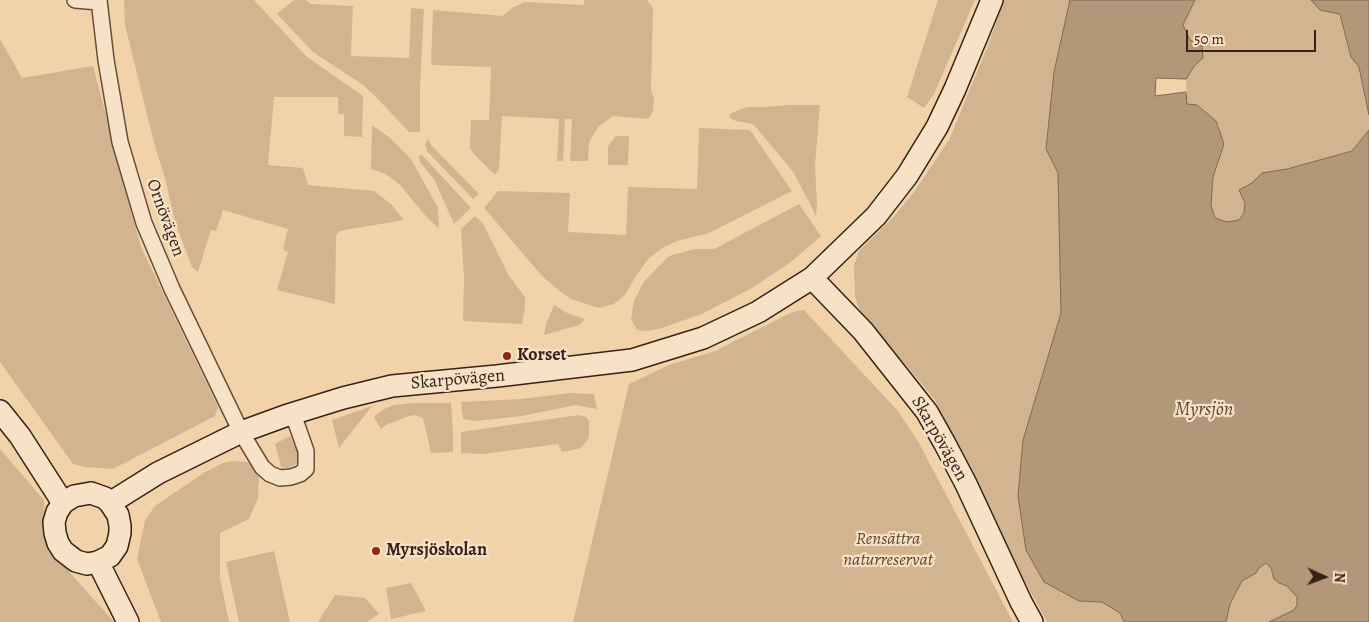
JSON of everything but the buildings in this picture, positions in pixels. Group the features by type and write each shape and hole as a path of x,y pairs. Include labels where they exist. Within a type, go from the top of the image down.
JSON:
{"street":[{"name":"Ornövägen","path":"75,0 99,1 106,60 120,142 144,223 172,289 241,432 262,467 270,474 280,478 300,474 306,469 306,451 293,414"},
{"name":"Skarpövägen","path":"110,503 158,473 241,432 343,398 392,386 632,360 703,338 758,312 812,278 876,216 907,176 937,127 992,0"},
{"name":"Skarpövägen","path":"812,278 863,332 926,412 950,452 1032,622"},
{"path":"0,411 20,436 63,503"},
{"path":"90,493 105,498 110,503 116,511 120,526 119,540 113,553 98,562 87,564 76,561 58,544 54,522 57,512 63,503 74,496 90,493"},
{"path":"98,562 128,622"}],"green space":[{"path":"124,0 254,0 306,56 363,96 362,137 344,136 344,114 338,114 338,97 274,97 268,165 303,168 308,185 374,191 391,204 404,220 339,231 336,236 335,304 277,290 288,252 283,250 288,229 223,210 216,231 211,230 198,272 192,267 175,222 165,178 154,143 125,25"},
{"path":"294,0 306,0 311,4 353,6 351,56 409,58 411,8 424,9 420,132 409,132 363,85 313,52 277,14"},
{"path":"584,0 647,0 653,8 651,91 654,98 653,111 650,117 646,119 613,116 598,127 589,142 588,161 570,161 572,119 565,119 563,161 557,161 559,119 502,116 499,169 495,175 470,148 471,120 489,120 491,67 431,65 433,10 503,16 512,8 525,2 584,5"},
{"path":"938,0 975,0 934,94 924,108 907,97"},
{"path":"1004,0 1070,0 1054,72 1046,149 1058,173 1061,313 1023,440 1079,601 1102,602 1120,613 1124,622 1047,622 1011,556 935,400 859,309 855,296 854,265 859,251 896,214 914,192 949,140 987,48"},
{"path":"1195,0 1311,0 1320,10 1340,14 1351,57 1359,67 1369,115 1369,130 1352,151 1287,169 1262,173 1252,183 1240,190 1245,203 1244,213 1239,220 1227,222 1215,218 1211,205 1213,177 1224,144 1187,105 1186,79 1195,65 1190,40 1183,25"},
{"path":"0,39 22,78 93,66 141,247 218,407 215,416 113,469 84,467 73,464 0,362"},
{"path":"820,105 815,165 816,216 794,173 753,124 729,118 731,113 747,107"},
{"path":"372,125 390,138 411,159 438,208 439,229 400,185 386,174 371,169"},
{"path":"699,128 750,130 792,191 709,233 677,241 664,247 648,259 625,295 614,304 598,308 571,299 562,293 542,276 484,208 498,191 570,193 568,232 626,235 628,187 697,189"},
{"path":"616,136 629,136 628,165 608,165 608,146"},
{"path":"428,139 431,145 479,194 473,199 427,151 425,144"},
{"path":"422,155 471,208 454,224 434,179 420,162 419,156"},
{"path":"799,204 821,236 791,262 752,288 702,314 659,329 637,330 631,319 634,301 643,283 669,256 694,249 714,249"},
{"path":"475,216 482,222 509,276 525,297 522,324 463,321 464,277 461,229"},
{"path":"554,305 569,314 585,319 579,325 544,335 546,324"},
{"name":"Rensättra naturreservat","path":"804,310 898,411 919,443 1013,622 573,622 629,384 669,365 715,351 792,312"},
{"path":"570,393 594,394 597,409 575,405 522,416 477,421 463,419 461,402 521,399"},
{"path":"451,403 453,452 431,453 423,418 414,415 406,417 381,429 374,417 386,408 394,405"},
{"path":"372,406 339,448 332,420"},
{"path":"579,415 586,417 589,421 589,438 581,448 562,452 558,444 483,454 461,453 461,432"},
{"path":"290,436 298,452 298,461 295,465 288,468 281,467 275,444"},
{"path":"0,449 44,500 46,535 65,567 114,622 0,622"},
{"path":"233,461 248,462 259,477 258,498 249,519 220,533 220,578 229,622 161,622 137,559 145,520 155,506 205,472 223,463"},
{"path":"274,551 290,622 239,622 226,562"},
{"path":"1266,563 1271,568 1274,579 1287,586 1297,597 1297,605 1294,610 1269,622 1226,622 1230,604 1242,581 1256,573"},
{"path":"411,583 426,611 391,619 386,588"},
{"path":"335,595 365,598 379,614 367,622 318,622"}],"water":[{"name":"Myrsjön","path":"1070,0 1195,0 1183,25 1190,40 1202,46 1203,58 1195,65 1186,79 1156,78 1155,96 1186,92 1187,104 1197,105 1216,121 1224,144 1213,177 1211,205 1215,218 1227,222 1239,220 1244,213 1245,203 1239,190 1252,183 1262,173 1287,169 1352,151 1369,130 1369,622 1269,622 1294,610 1297,605 1297,597 1287,586 1274,579 1271,568 1266,563 1256,573 1242,581 1230,604 1226,622 1124,622 1120,613 1102,602 1079,601 1044,582 1026,550 1018,496 1023,440 1061,313 1058,173 1046,149 1054,72"},
{"path":"1311,0 1369,0 1369,115 1359,67 1351,57 1340,14 1320,10"}],"place":[{"name":"Korset","path":"507,356"},
{"name":"Myrsjöskolan","path":"376,551"}]}
